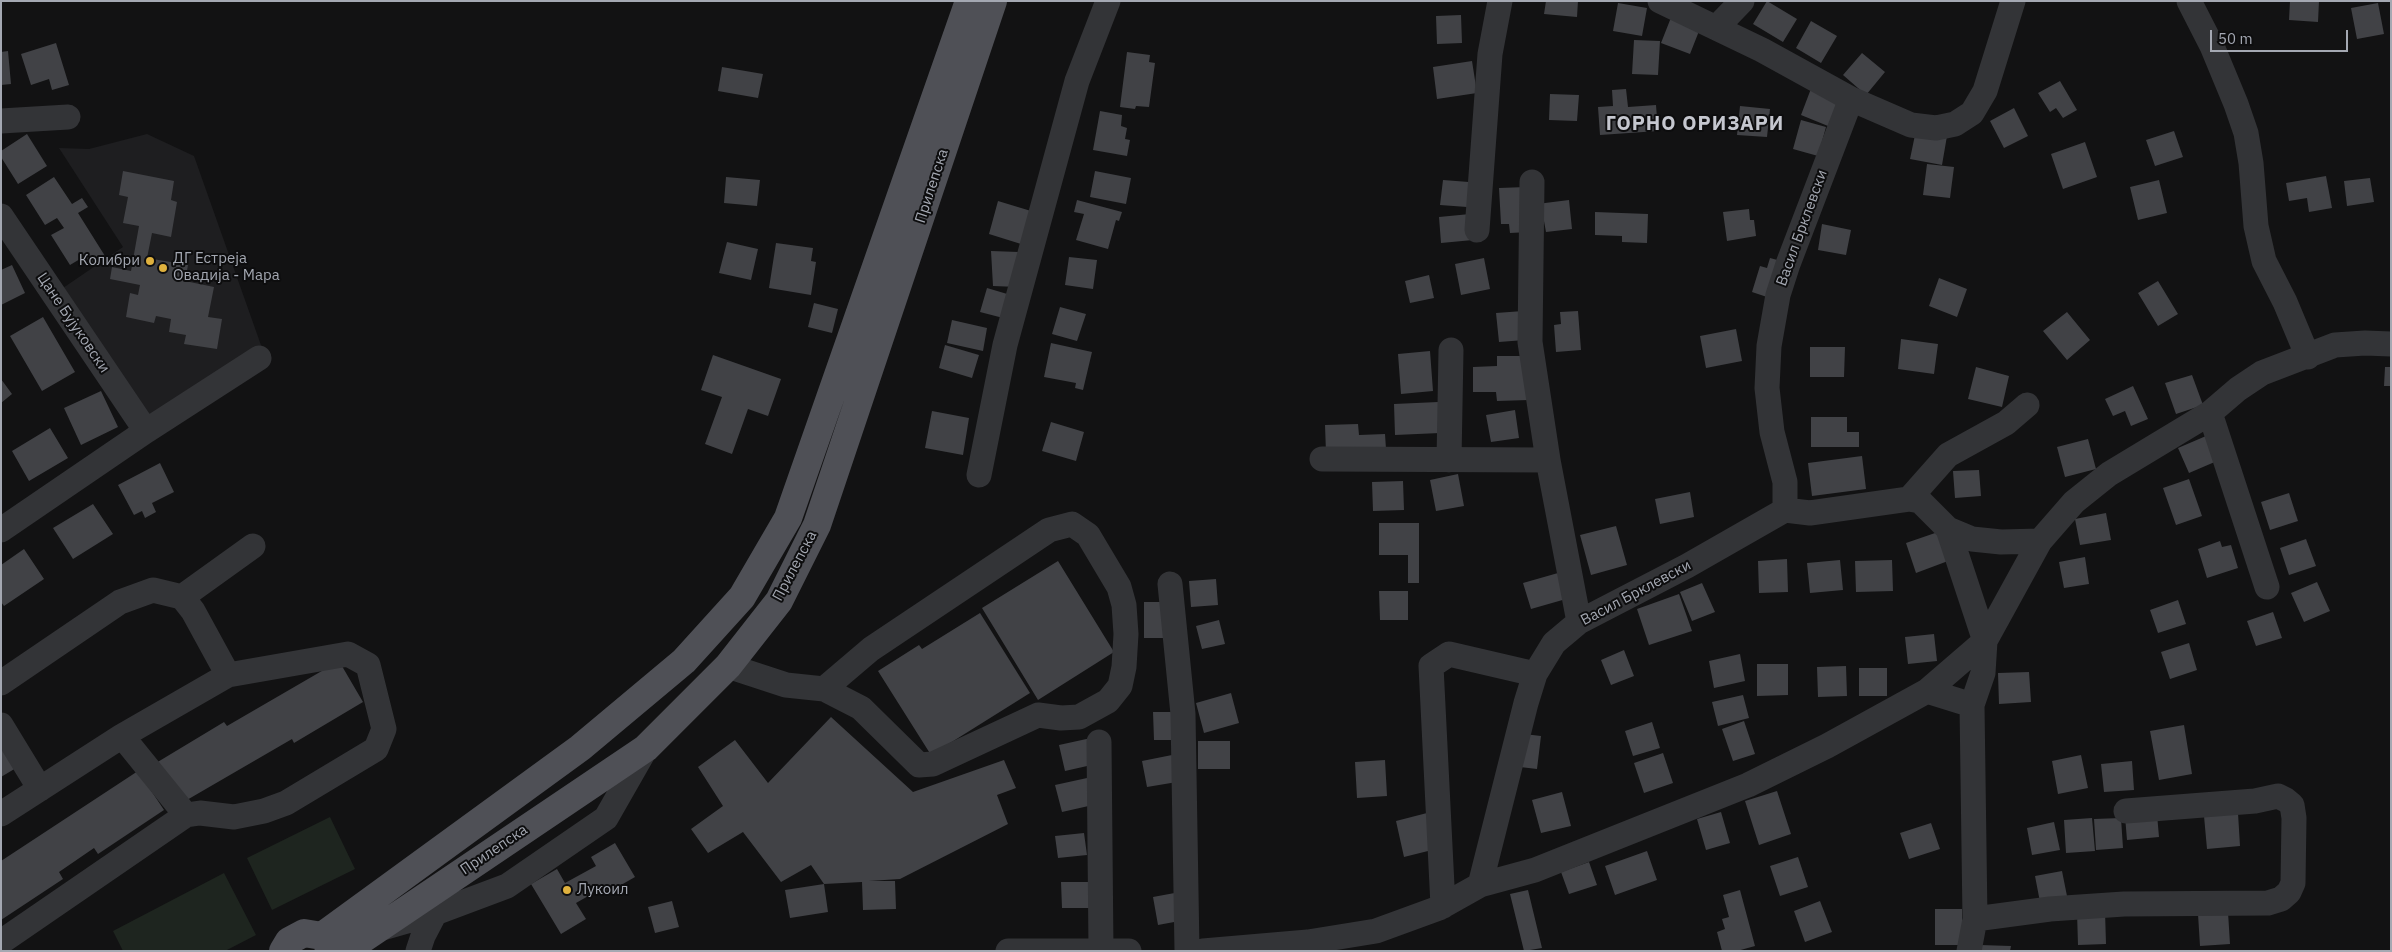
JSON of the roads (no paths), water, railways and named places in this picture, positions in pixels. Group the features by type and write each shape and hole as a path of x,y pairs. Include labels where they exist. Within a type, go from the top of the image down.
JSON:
{"main road":[{"name":"Прилепска","path":"327,943 580,748 684,661 742,597 788,518 969,1"},
{"name":"Прилепска","path":"345,951 646,748 728,666 779,601 817,525 994,1"},
{"path":"283,951 289,941 296,935 313,933 327,943"}],"street":[{"path":"979,475 1005,346 1015,308 1077,81 1108,1"},
{"path":"1477,230 1490,54 1500,1"},
{"path":"1660,1 1762,50 1851,99 1911,125 1936,128 1955,124 1972,113 1985,92 2013,1"},
{"path":"1716,28 1742,1"},
{"path":"2189,1 2212,46 2246,133 2251,163 2256,226 2264,261 2285,302 2308,356"},
{"name":"Васил Брклевски","path":"1480,885 1535,674 1554,642 1579,622 1687,566 1785,510 1785,482 1772,432 1768,388 1768,346 1778,295 1788,264 1851,99"},
{"path":"1,121 68,117"},
{"path":"1532,182 1530,342 1548,460 1579,622"},
{"name":"Цане Бујуковски","path":"1,216 146,431"},
{"path":"1203,951 1308,942 1376,931 1443,906 1480,885 1535,870 1748,785 1928,691 1986,641 2040,541 2074,502 2109,474 2210,413 2238,389 2270,370 2335,345 2391,344"},
{"path":"1450,350 1450,460"},
{"path":"1,530 146,431 260,358"},
{"path":"1909,499 1948,455 2006,423 2027,405"},
{"path":"2210,413 2267,587"},
{"path":"1322,460 1548,460"},
{"path":"1785,510 1810,513 1909,499 1920,501 1948,530 1986,641 1983,672 1972,705 1975,919 1969,951"},
{"path":"728,666 786,685 824,689 861,708 919,765 932,764 1038,715 1061,718 1079,717 1108,701 1120,686 1124,667 1126,634 1124,604 1119,587 1088,534 1072,524 1049,530 871,649 824,689"},
{"path":"1948,530 1972,539 2001,542 2040,541"},
{"path":"182,597 254,546"},
{"path":"1170,584 1183,714 1187,951"},
{"path":"1,684 120,602 153,590 182,597 193,611 228,675"},
{"path":"1,814 122,736 228,675 348,654 368,665 384,729 376,749 286,804 234,817 200,813 186,815 1,942"},
{"path":"1443,906 1431,666 1449,654 1535,674"},
{"path":"1928,691 1972,705"},
{"path":"1,725 40,789"},
{"path":"122,736 186,815"},
{"path":"1099,742 1101,950"},
{"path":"376,929 435,913 507,886 606,818 646,748"},
{"path":"1975,919 2124,904 2268,902 2281,899 2289,892 2293,883 2294,818 2292,806 2278,796 2255,801 2126,811"},
{"path":"418,951 423,936 435,913 504,843"},
{"path":"1008,951 1129,951"}],"place":[{"name":"Колибри","path":"150,261"},
{"name":"ДГ Естреја Овадија - Мара","path":"163,268"},
{"name":"Лукоил","path":"567,890"}],"district":[{"name":"ГОРНО ОРИЗАРИ","path":"1695,124"}]}
